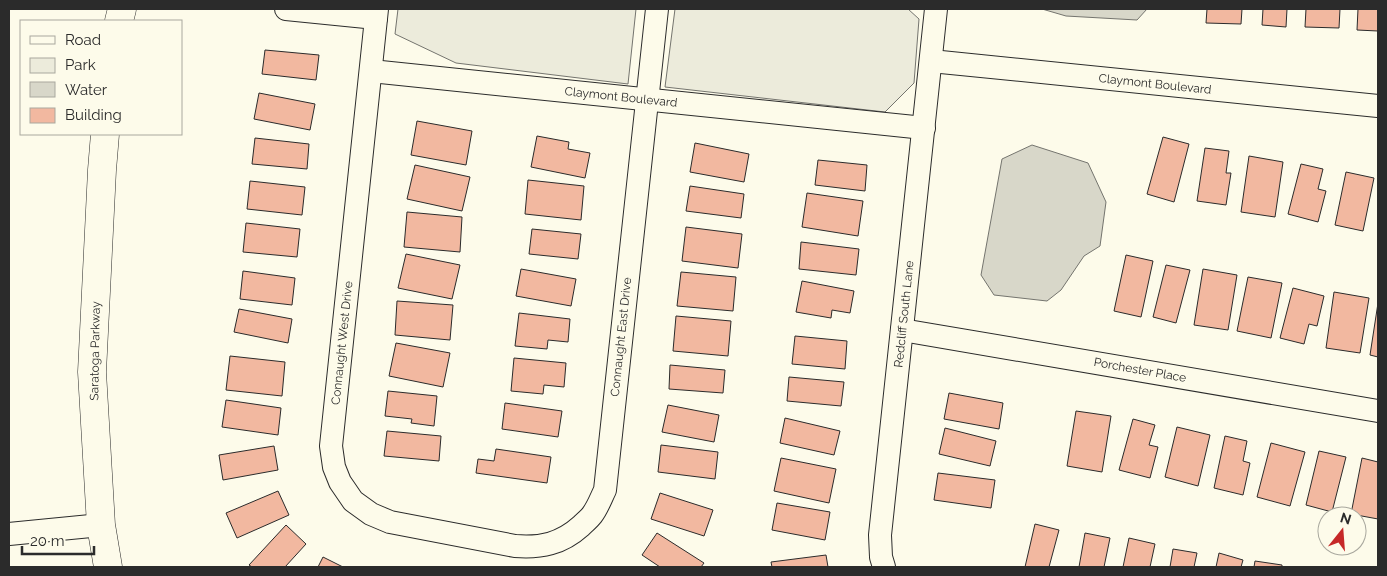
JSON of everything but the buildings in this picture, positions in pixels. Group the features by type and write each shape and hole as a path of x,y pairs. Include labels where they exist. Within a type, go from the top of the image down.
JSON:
{"street":[{"path":"286,9 377,14 371,71"},
{"name":"Connaught East Drive","path":"455,534 515,546 532,547 550,544 572,534 591,517 605,490 657,9"},
{"name":"Redcliff South Lane","path":"884,567 881,557 880,535 936,9"},
{"name":"Claymont Boulevard","path":"931,61 1378,106"},
{"name":"Claymont Boulevard","path":"371,71 924,128"},
{"name":"Connaught West Drive","path":"371,71 331,446 334,467 340,482 353,501 370,514 390,522 455,534"},
{"name":"Saratoga Parkway","path":"105,135 92,372 101,525 108,567"},
{"name":"Porchester Place","path":"902,330 1378,411"},
{"path":"9,534 101,525"}],"green space":[{"path":"398,9 636,9 628,84 456,63 395,34"},
{"path":"675,9 908,9 919,19 914,83 885,112 665,87"}],"water":[{"path":"1042,9 1147,9 1137,20 1066,16"},
{"path":"1032,145 1088,163 1106,202 1100,246 1084,256 1061,290 1047,301 994,295 981,275 1002,159"}]}
